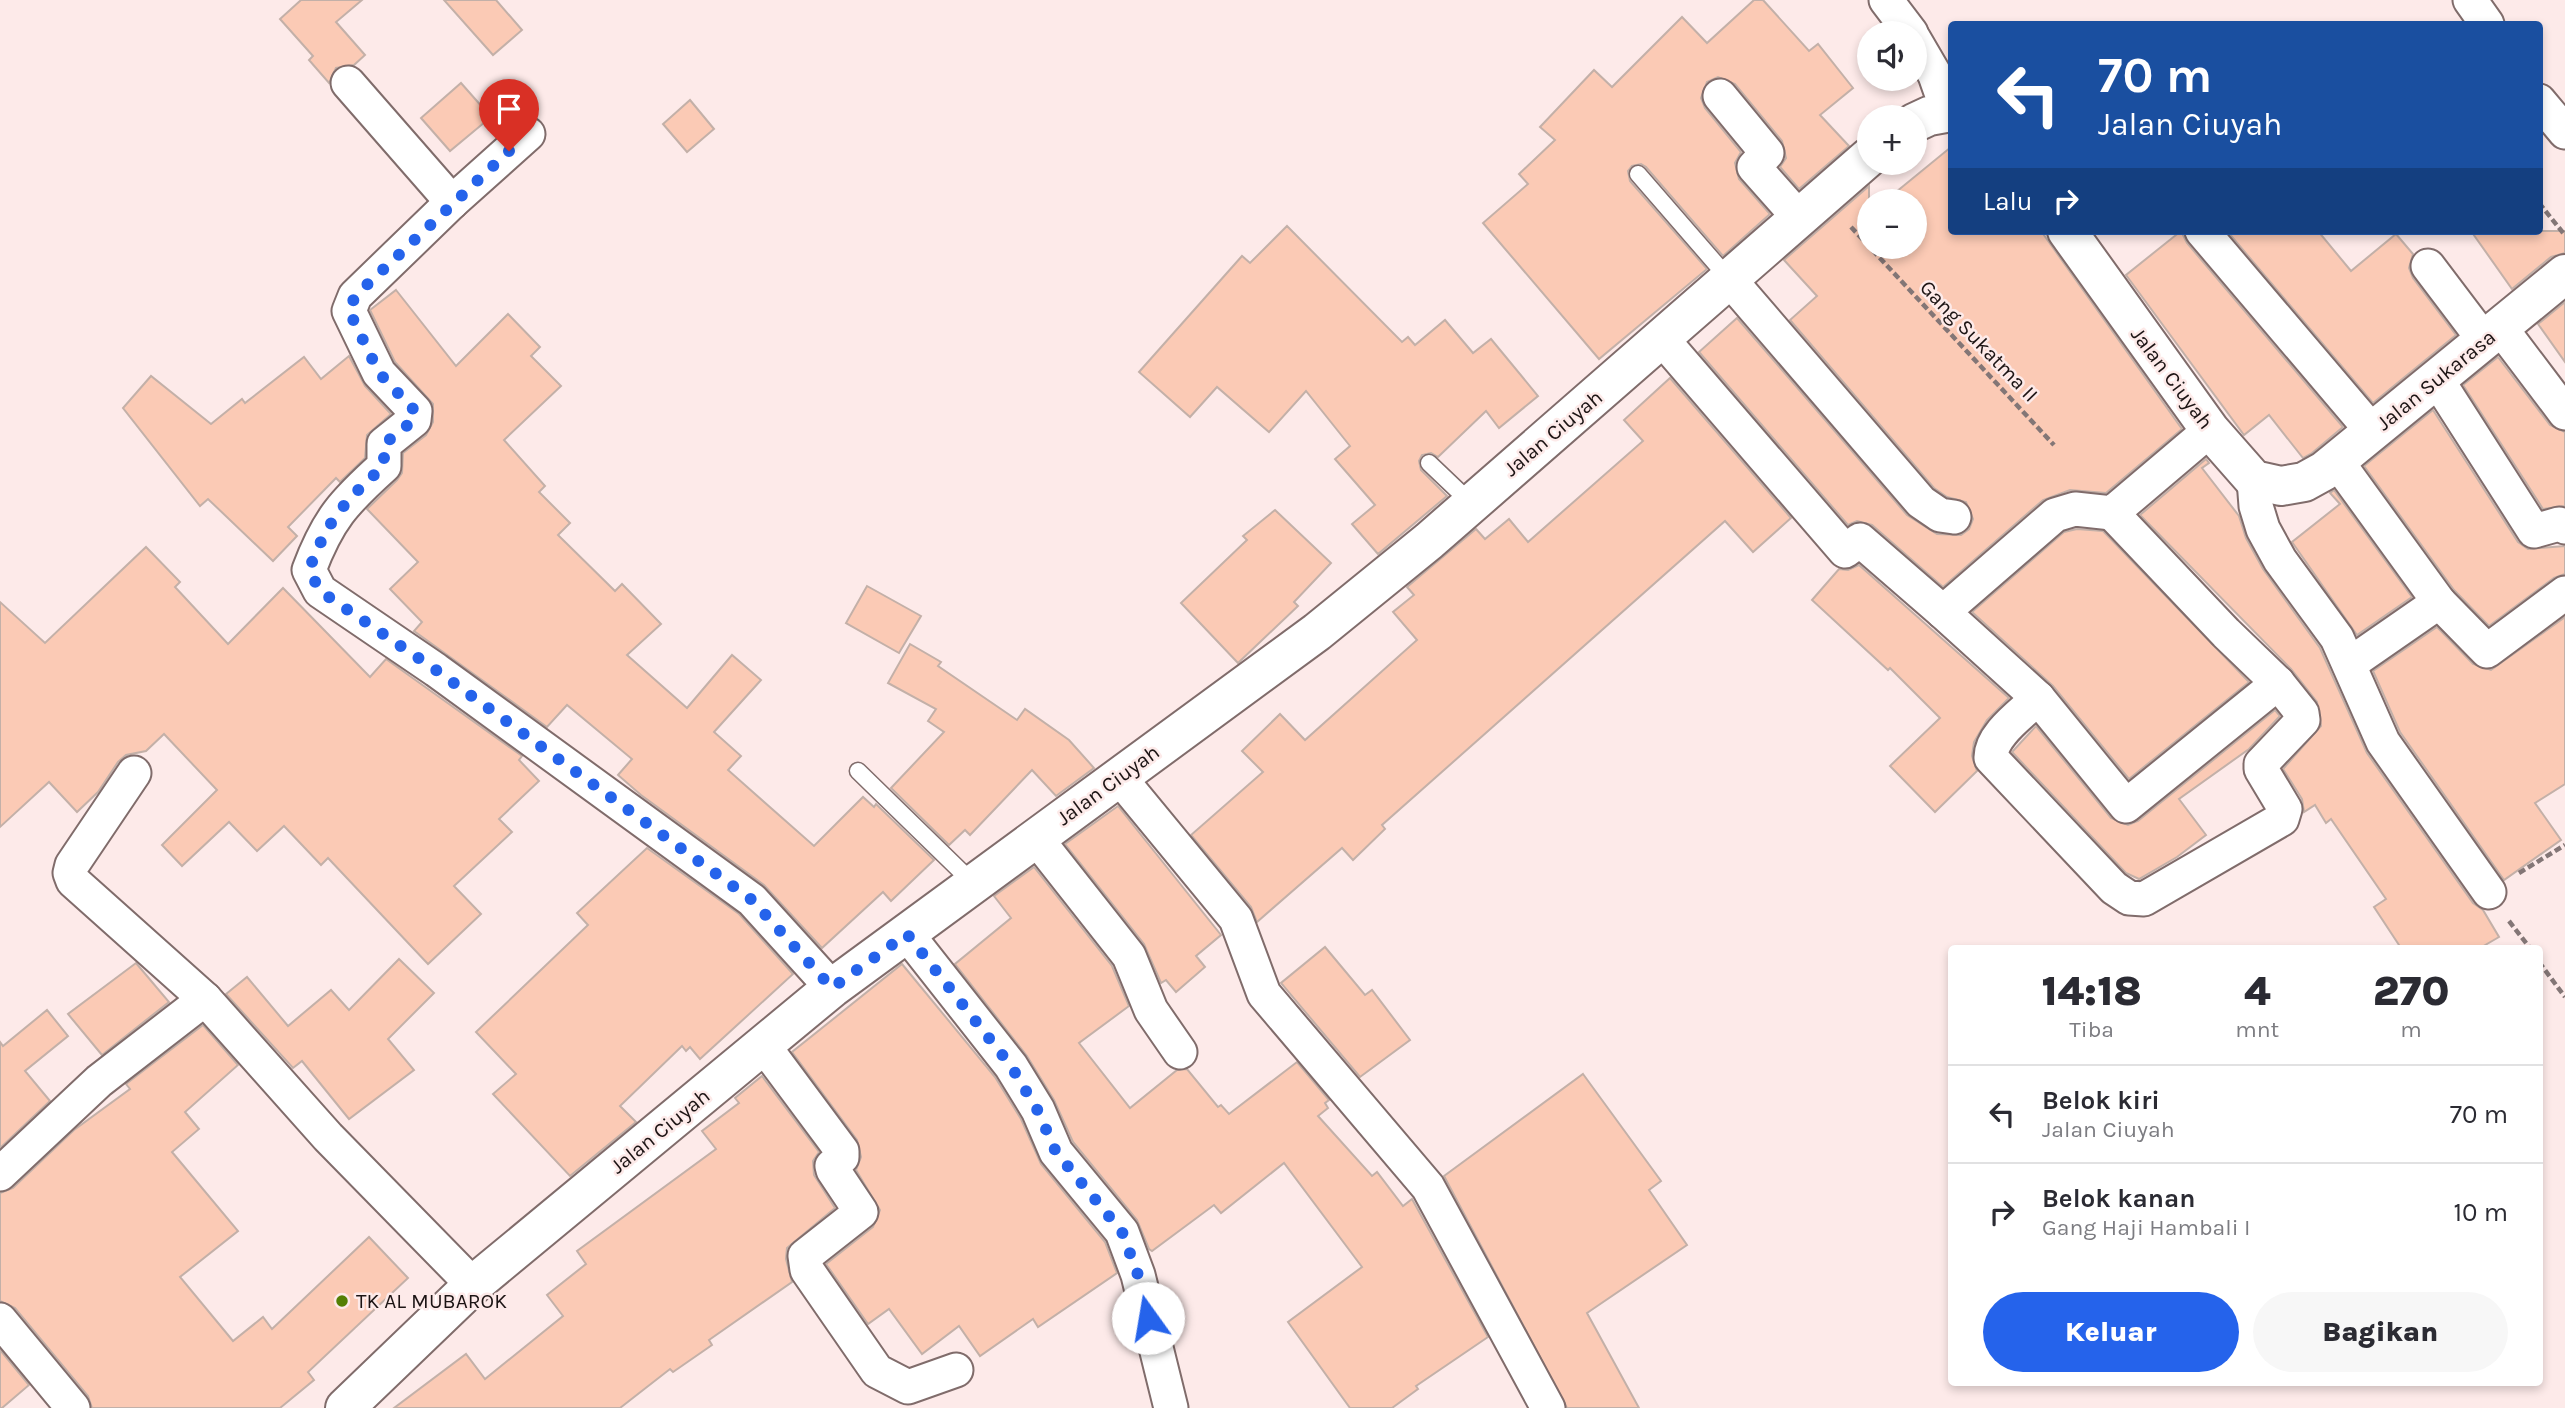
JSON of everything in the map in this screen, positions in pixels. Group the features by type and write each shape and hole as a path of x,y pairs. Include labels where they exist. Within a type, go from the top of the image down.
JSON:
{"street":[{"path":"1886,0 1901,21"},
{"path":"2470,0 2485,21"},
{"path":"1927,61 1935,75 1938,115"},
{"path":"348,83 452,202"},
{"path":"1720,96 1767,153 1754,167 1812,208"},
{"path":"2543,106 2565,132"},
{"path":"528,134 452,202 355,296 349,311 379,373 415,411 414,420 384,444 384,466 344,502 332,519 309,570 320,591 436,670 752,900 832,988"},
{"name":"Jalan Ciuyah","path":"345,1408 473,1285 832,988 1317,632 1663,340 1857,168"},
{"name":"Jalan Ciuyah","path":"2070,235 2210,430 2254,480"},
{"path":"2205,235 2372,431"},
{"path":"2428,267 2565,413"},
{"name":"Jalan Sukarasa","path":"2254,480 2281,486 2304,482 2336,460 2565,274"},
{"path":"1730,280 1921,502 1940,515 1954,517"},
{"path":"1663,340 1845,551 1860,540 2038,698 2126,806 2278,684"},
{"path":"2436,378 2534,530 2560,524 2565,527"},
{"path":"2112,513 2210,430"},
{"path":"2336,460 2439,602 2487,651 2565,593"},
{"path":"2254,480 2256,506 2263,529 2351,663 2383,742 2489,892"},
{"path":"1943,612 2055,516 2075,509 2112,513 2278,684 2302,713 2303,720 2261,764 2260,769 2285,809 2282,819 2144,899 2129,898 2114,888 1991,758 1992,747 1998,739 2038,698"},
{"path":"2351,663 2439,602"},
{"path":"134,773 70,873 73,881 205,999 328,1137 473,1285"},
{"path":"1119,777 1236,919 1264,993 1428,1187 1548,1408"},
{"path":"1036,838 1129,956 1151,1010 1180,1052"},
{"path":"907,934 1011,1066 1038,1111 1056,1152 1122,1232 1138,1275 1171,1408"},
{"path":"0,1174 99,1081 205,999"},
{"path":"764,1046 842,1151 842,1157 832,1166 832,1170 861,1212 805,1256 807,1270 877,1371 908,1387 956,1370"},
{"path":"0,1320 74,1408"}],"lane":[{"path":"1638,174 1730,280"},
{"path":"1429,463 1471,503"},
{"path":"858,771 974,884"}],"path":[{"path":"2543,207 2565,234"},
{"name":"Gang Sukatma II","path":"1812,208 2054,445"},
{"path":"2543,967 2565,997"}],"building":[{"path":"301,0 362,0 336,22 365,55 354,65 336,68 329,83 309,60 313,56 280,19"},
{"path":"444,0 496,0 522,30 493,55"},
{"path":"1754,0 1763,0 1809,51 1818,44 1853,88 1820,115 1849,146 1799,189 1780,167 1786,158 1782,141 1735,84 1718,77 1707,82 1701,98 1705,108 1741,152 1735,163 1739,179 1770,214 1723,256 1646,167 1641,164 1632,166 1628,171 1630,181 1707,269 1599,359 1483,223 1528,184 1519,174 1555,140 1540,127 1594,70 1612,87 1682,17 1707,43"},
{"path":"461,83 491,117 450,151 421,118"},
{"path":"690,100 714,129 687,152 663,124"},
{"path":"1948,149 1948,235 2044,235 2182,429 2106,493 2070,490 2043,500 1943,587 1872,525 1857,521 1848,525 1699,352 1737,318 1907,515 1937,534 1961,535 1969,529 1973,519 1966,502 1947,497 1934,488 1790,320 1817,296 1784,260 1857,196 1857,259 1927,259 1927,189 1900,189 1917,175 1927,175 1927,167"},
{"path":"1287,226 1402,342 1408,337 1415,345 1445,320 1473,353 1491,339 1538,396 1499,428 1486,411 1438,457 1431,453 1422,455 1419,461 1421,470 1447,496 1378,554 1352,524 1375,505 1335,459 1350,446 1306,391 1269,432 1217,387 1190,417 1139,372 1242,256 1250,263"},
{"path":"2543,231 2565,231 2565,253 2551,257 2512,289 2474,235 2543,235"},
{"path":"2176,235 2183,235 2343,427 2303,458 2269,415 2244,435 2126,275"},
{"path":"2230,235 2321,235 2351,271 2395,235 2413,254 2409,268 2413,278 2456,335 2373,403"},
{"path":"396,290 456,366 508,314 540,347 531,356 561,386 504,440 545,486 539,492 570,523 558,535 615,591 622,584 661,624 627,655 687,708 732,655 761,680 714,732 741,756 728,770 814,846 863,797 874,807 876,804 934,860 891,901 883,892 822,948 764,885 641,795 618,775 632,759 567,705 547,727 414,631 422,622 390,589 418,562 367,509 397,480 402,473 403,453 426,435 433,422 433,404 395,362 370,310"},
{"path":"2565,302 2565,362 2538,324"},
{"path":"349,356 365,386 391,414 367,435 365,458 340,482 336,478 288,527 297,536 273,561 208,499 200,506 123,408 151,376 211,424 242,399 245,403 304,357 321,379"},
{"path":"2498,357 2550,425 2565,432 2565,506 2543,509 2463,385"},
{"path":"1670,378 1791,518 1753,552 1725,521 1382,825 1385,829 1353,860 1342,848 1257,922 1251,907 1191,835 1263,772 1242,751 1280,714 1305,740 1417,640 1393,612 1414,595 1407,587 1476,529 1485,539 1509,519 1528,542 1643,441 1624,420"},
{"path":"2433,410 2518,542 2528,549 2565,546 2565,574 2554,578 2489,626 2454,590 2364,466"},
{"path":"2206,459 2209,463 2202,468 2239,516 2246,538 2263,569 2320,648 2367,753 2473,903 2483,910 2499,937 2485,945 2399,945 2374,907 2386,899 2331,819 2326,823 2315,805 2304,812 2302,799 2283,769 2321,726 2317,702 2291,669 2140,515"},
{"path":"2334,490 2412,597 2357,635 2292,542 2340,504 2330,493"},
{"path":"1275,510 1331,563 1294,602 1298,606 1238,663 1181,603 1247,540 1243,536"},
{"path":"2077,529 2103,531 2249,682 2129,779 2053,686 1972,612 2064,532"},
{"path":"146,547 180,582 175,587 228,644 283,588 370,677 386,659 522,756 519,760 539,781 499,819 512,832 454,886 481,914 428,964 328,858 321,865 284,826 257,851 229,822 182,866 162,845 217,790 164,734 146,751 126,755 118,762 98,792 77,812 49,782 0,827 0,602 45,643"},
{"path":"1859,565 2009,698 1987,720 1974,742 1972,756 1977,771 1935,812 1890,766 1940,718 1890,668 1888,670 1812,600 1839,569 1848,570"},
{"path":"867,586 921,616 899,653 846,623"},
{"path":"2565,617 2565,784 2535,803 2561,840 2504,880 2400,732 2373,671 2437,627 2473,664 2491,670"},
{"path":"910,644 941,662 938,666 1017,720 1025,709 1069,740 1094,768 1056,796 1032,770 970,835 965,830 949,845 891,788 944,732 928,721 936,709 888,683"},
{"path":"2275,710 2280,716 2249,749 2179,799 2206,835 2177,857 2139,879 2126,873 2012,752 2036,726 2111,818 2128,825 2138,821"},
{"path":"1118,806 1221,935 1196,956 1205,967 1176,992 1166,980 1161,983 1144,944 1065,844"},
{"path":"647,848 739,914 793,974 700,1059 690,1047 686,1051 682,1046 620,1106 636,1122 570,1176 493,1094 516,1074 476,1032 588,925 577,913"},
{"path":"1034,867 1112,966 1129,1006 1079,1043 1130,1108 1177,1070 1187,1069 1218,1107 1221,1105 1229,1114 1297,1062 1329,1100 1325,1103 1328,1108 1318,1116 1372,1176 1377,1172 1403,1206 1412,1199 1488,1337 1416,1386 1418,1389 1392,1408 1350,1408 1288,1322 1362,1267 1284,1163 1221,1213 1214,1205 1152,1251 1149,1249 1137,1220 1073,1142 1054,1100 1027,1056 955,964 1011,918 994,896"},
{"path":"1325,947 1365,995 1372,990 1410,1040 1360,1077 1281,983"},
{"path":"399,959 434,993 388,1039 414,1070 349,1119 302,1061 293,1068 226,994 247,977 288,1026 331,990 349,1010"},
{"path":"136,963 169,1002 102,1055 68,1014"},
{"path":"902,964 995,1077 1021,1119 1041,1164 1105,1242 1117,1273 1038,1327 1033,1319 980,1356 959,1326 922,1354 889,1309 868,1324 826,1264 873,1227 880,1210 856,1170 861,1157 857,1140 792,1052"},
{"path":"47,1010 68,1036 25,1071 50,1101 0,1148 0,1042 3,1046"},
{"path":"203,1025 238,1065 185,1112 199,1129 172,1152 238,1231 180,1277 233,1341 263,1317 272,1329 369,1237 408,1278 308,1372 314,1380 280,1408 92,1408 88,1396 15,1308 0,1301 0,1193 13,1188 74,1130 130,1089 126,1084"},
{"path":"1583,1074 1661,1181 1649,1190 1687,1245 1587,1313 1639,1408 1567,1408 1444,1176"},
{"path":"762,1076 819,1152 813,1161 814,1175 835,1208 787,1248 786,1259 792,1282 709,1340 712,1345 673,1372 670,1369 620,1408 394,1408 466,1354 485,1379 563,1316 547,1295 586,1264 577,1251 716,1149 702,1131 739,1103 735,1098"},
{"path":"0,1350 29,1385 2,1408 0,1408"}],"place":[{"name":"TK AL MUBAROK","path":"342,1301"}],"route":[{"path":"509,151 355,296 349,311 379,373 415,411 414,420 384,444 384,466 344,502 323,533 309,570 320,591 436,670 494,715 752,900 793,941 832,988 907,934 1011,1066 1038,1111 1056,1152 1122,1232 1138,1275 1148,1318"}]}
